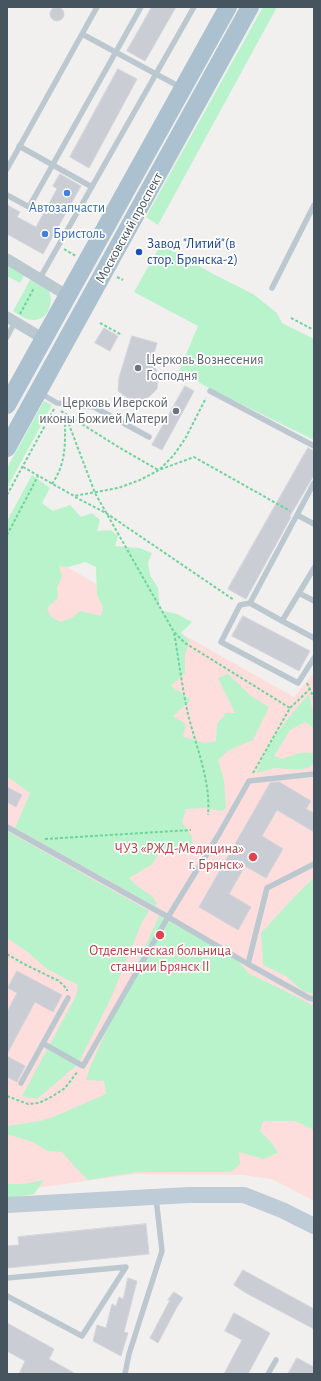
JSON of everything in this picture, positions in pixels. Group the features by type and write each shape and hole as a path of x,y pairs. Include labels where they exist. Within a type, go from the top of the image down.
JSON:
{"main road":[{"name":"Московский проспект","path":"7,405 228,7"},
{"name":"Московский проспект","path":"7,448 250,7"},
{"path":"68,296 86,305"},
{"path":"44,339 62,348"}],"street":[{"path":"7,259 68,296"},
{"path":"11,319 44,339"},
{"path":"7,1205 189,1195 244,1195 282,1210 314,1226"}],"lane":[{"path":"7,169 97,7"},
{"path":"7,195 29,207 141,7"},
{"path":"40,278 194,7"},
{"path":"82,34 182,88"},
{"path":"19,146 92,186"},
{"path":"272,288 314,205"},
{"path":"7,337 11,319"},
{"path":"210,391 314,446"},
{"path":"38,392 57,403 94,407 149,437"},
{"path":"250,603 314,483"},
{"path":"297,515 314,524"},
{"path":"282,621 314,568"},
{"path":"299,593 314,601"},
{"path":"314,638 250,603 240,605 221,642 298,684 314,658"},
{"path":"44,1044 83,1066 168,917 219,834 249,781 314,774"},
{"path":"7,827 168,917 248,964 309,998 314,999"},
{"path":"248,964 267,888 314,864"},
{"path":"21,1084 68,998"},
{"path":"125,1374 129,1354 162,1250 156,1197"},
{"path":"7,1278 126,1267 82,1336 7,1296"},
{"path":"268,1374 276,1360"}],"path":[{"path":"11,319 40,278"},
{"path":"291,318 314,330"},
{"path":"100,323 122,335"},
{"path":"158,470 173,456 185,439 210,391"},
{"path":"7,495 55,408 158,470"},
{"path":"52,484 61,466 65,451 65,414"},
{"path":"65,414 95,493 174,632 184,643 290,708"},
{"path":"74,496 118,488 140,480 158,470 194,457 297,515"},
{"path":"22,467 106,513 240,605"},
{"path":"7,535 38,476"},
{"path":"174,632 184,695 204,772 209,803 208,815"},
{"path":"249,781 290,708 310,689 314,698"},
{"path":"30,840 191,830"},
{"path":"7,954 59,981 66,989 68,998"},
{"path":"7,1096 28,1104 39,1103 65,1088 83,1066"}],"shaded area":[{"name":"Отделенческая больница станции Брянск II","path":"7,532 294,697 314,672 314,1201 272,1179 242,1175 135,1174 44,1187 7,1187"}],"green space":[{"path":"263,7 277,7 158,225 146,217"},
{"path":"161,244 213,274 253,294 277,313 282,323 314,339 314,440 207,387 179,371 198,326 134,292"},
{"path":"7,264 25,274 20,283 7,276"},
{"path":"31,278 49,291 51,301 46,314 43,317 33,320 20,316 13,311"},
{"path":"44,401 52,405 7,488 7,468"},
{"path":"32,475 50,488 42,503 53,511 70,505 81,517 92,513 100,520 97,531 111,530 118,536 115,546 139,548 152,553 148,563 150,575 158,588 160,610 177,614 192,622 181,633 189,640 185,655 185,673 171,686 191,700 173,716 186,724 183,737 205,743 216,741 217,724 226,713 235,713 218,678 228,674 251,696 269,707 253,740 229,750 218,760 224,780 226,808 222,811 204,808 186,809 182,822 192,837 193,846 162,849 152,864 129,878 154,899 157,903 155,906 15,828 30,793 11,779 7,778 7,521","holes":["85,562 96,567 97,595 103,607 101,616 80,611 73,617 61,622 51,617 47,608 58,598 57,588 62,576 59,566 69,567"]},
{"path":"309,694 314,728 305,722 290,730 274,756 283,759 300,753 314,752 314,760 312,765 303,769 276,768 257,773 260,763 271,742 286,721"},
{"path":"7,831 149,911 142,922 111,998 78,1064 37,1099 22,1096 76,996 78,985 47,969 29,953 7,938"},
{"path":"314,878 314,994 303,991 286,976 263,965 261,933"},
{"path":"159,916 236,958 248,973 314,1005 314,1130 295,1121 263,1121 260,1131 271,1142 278,1153 263,1159 239,1152 240,1164 231,1172 137,1172 88,1180 62,1152 48,1151 33,1142 10,1135 7,1136 7,1126 40,1121 53,1117 106,1094 104,1081 86,1080 90,1067"},
{"path":"44,1180 34,1194 7,1199 7,1184 24,1184"}],"building":[{"path":"57,7 62,9 64,14 62,19 57,21 52,19 50,14 52,9"},
{"path":"152,7 176,7 145,61 127,51"},
{"path":"118,69 137,79 89,168 70,157"},
{"path":"60,174 81,186 43,254 7,234 7,205 20,212 17,217 36,227 57,189 53,186"},
{"path":"104,328 118,336 110,351 95,343"},
{"name":"Церковь Вознесения Господня","path":"132,336 157,343 151,364 156,369 158,379 157,389 144,400 136,400 126,397 118,391 119,378"},
{"path":"185,386 194,391 162,450 152,445"},
{"path":"308,448 314,451 314,475 290,516 291,517 246,599 228,589"},
{"path":"243,616 310,651 299,671 232,636"},
{"name":"ЧУЗ «РЖД-Медицина» г. Брянск»","path":"279,782 311,801 306,809 314,813 314,832 277,810 262,836 283,849 266,878 245,866 229,894 251,907 238,930 199,907 270,783"},
{"path":"7,787 22,795 16,807 7,802"},
{"path":"17,971 62,995 53,1012 35,1002 7,1054 7,1012 17,993 8,988"},
{"path":"7,1056 25,1066 17,1082 7,1077"},
{"path":"146,1224 149,1254 7,1268 7,1246 19,1245 18,1237"},
{"path":"243,1270 314,1309 314,1329 246,1293 234,1285"},
{"path":"128,1278 137,1281 124,1332 128,1333 121,1356 93,1341 97,1325 106,1328 112,1304 116,1306 119,1297 123,1299"},
{"path":"174,1292 183,1298 158,1343 150,1338 170,1300 168,1300"},
{"path":"234,1313 270,1333 248,1374 224,1374 242,1340 225,1331"},
{"path":"7,1323 54,1349 49,1359 76,1374 19,1374 25,1361 7,1351"},
{"path":"297,1358 314,1367 314,1374 288,1374"}],"place":[{"name":"Автозапчасти","path":"67,193"},
{"name":"Бристоль","path":"45,234"},
{"name":"Завод \"Литий\"(в стор. Брянска-2)","path":"139,252"},
{"name":"Церковь Вознесения Господня","path":"138,368"},
{"name":"Церковь Иверской иконы Божией Матери","path":"176,411"},
{"name":"ЧУЗ «РЖД-Медицина» г. Брянск»","path":"253,857"},
{"name":"Отделенческая больница станции Брянск II","path":"160,935"}]}
